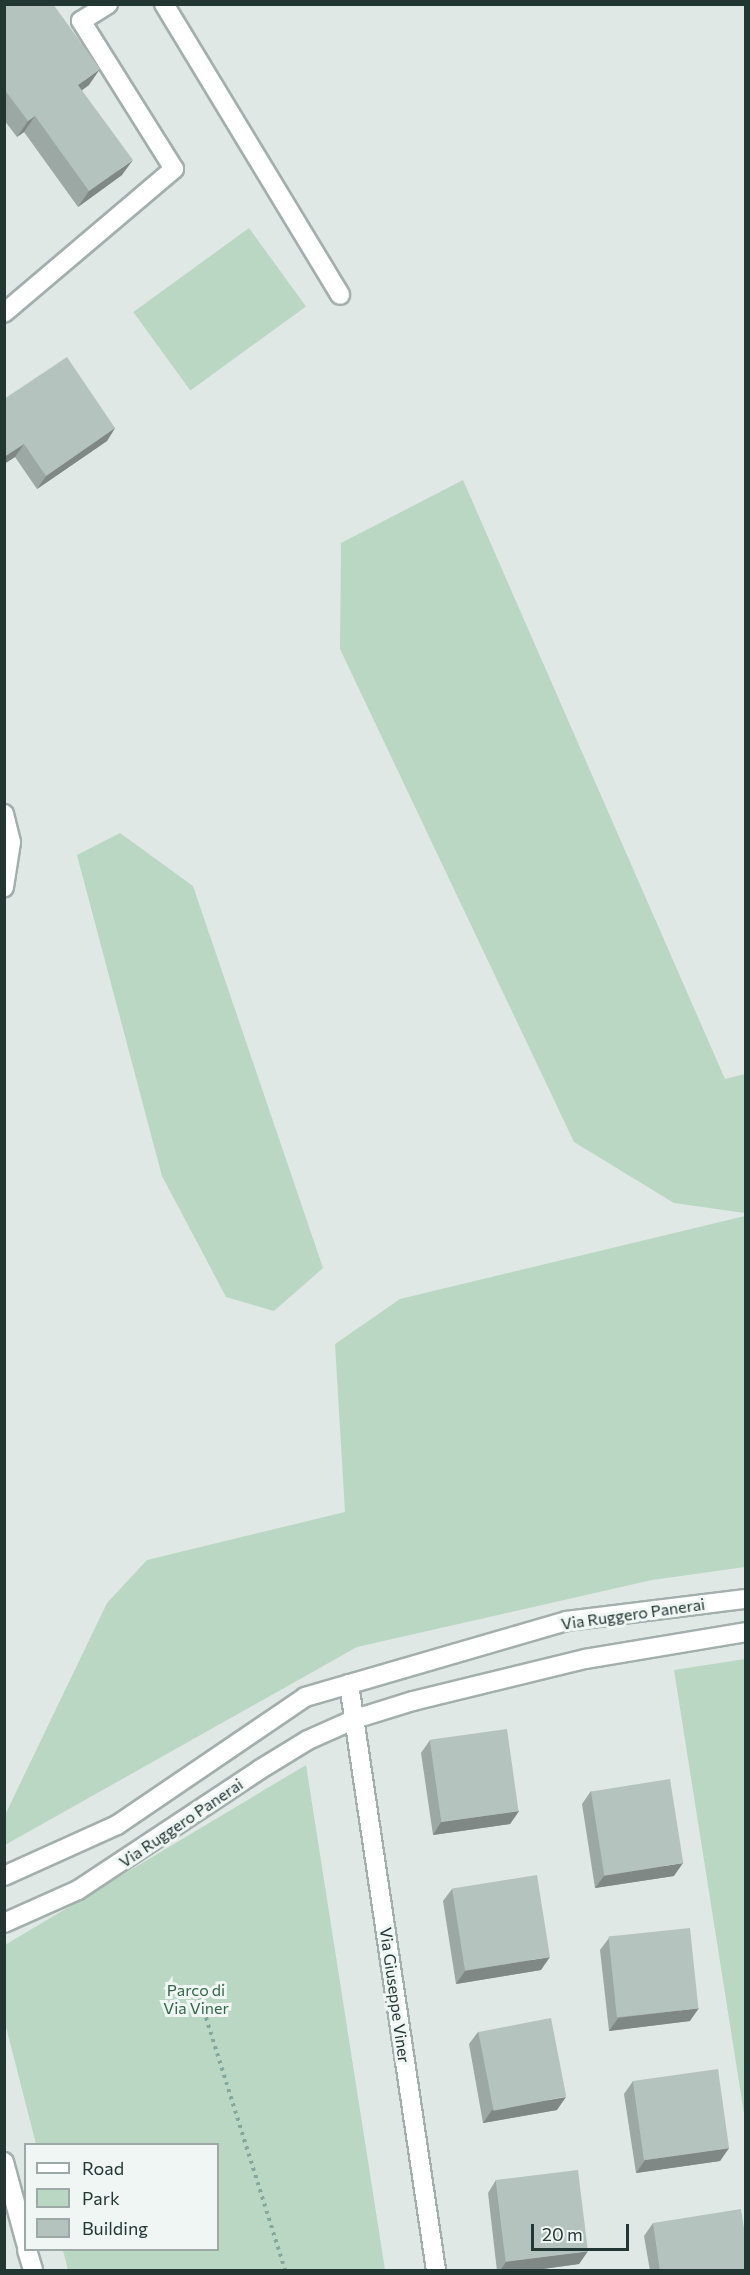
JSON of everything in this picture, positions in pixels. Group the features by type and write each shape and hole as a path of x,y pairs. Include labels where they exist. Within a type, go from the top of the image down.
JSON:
{"street":[{"path":"4,313 174,169 81,21 108,4"},
{"path":"164,4 340,295"},
{"path":"4,814 11,842 4,888"},
{"name":"Via Ruggero Panerai","path":"4,1876 117,1825 305,1697 566,1622 746,1599"},
{"name":"Via Ruggero Panerai","path":"4,1923 78,1890 259,1770 308,1740 355,1719 413,1701 585,1659 746,1632"},
{"path":"349,1684 355,1719"},
{"name":"Via Giuseppe Viner","path":"355,1719 436,2271"},
{"path":"4,2162 24,2236"},
{"path":"27,2251 33,2271"}],"path":[{"path":"197,1989 285,2271"}],"green space":[{"path":"249,228 306,306 190,391 133,312"},
{"path":"463,480 725,1079 745,1074 745,1213 674,1203 574,1142 340,649 341,543"},
{"path":"120,833 193,886 323,1268 274,1311 226,1297 162,1176 77,855"},
{"path":"745,1216 745,1567 652,1580 357,1647 5,1845 5,1815 107,1603 147,1560 345,1512 335,1344 400,1299"},
{"path":"746,1659 745,2120 674,1670"},
{"name":"Parco di Via Viner","path":"306,1765 385,2270 68,2270 63,2251 219,2251 219,2143 36,2143 5,2023 5,1945"}],"building":[{"path":"4,4 53,4 100,69 78,85 133,160 89,191 35,116 28,121 4,89"},
{"path":"67,357 115,428 46,476 24,444 4,457 4,399"},
{"path":"507,1729 519,1811 441,1822 430,1740"},
{"path":"670,1779 683,1863 604,1875 591,1792"},
{"path":"537,1875 550,1957 465,1970 452,1888"},
{"path":"690,1928 698,2009 617,2017 608,1937"},
{"path":"551,2018 566,2097 494,2111 478,2032"},
{"path":"718,2069 729,2148 644,2160 633,2081"},
{"path":"578,2170 588,2251 506,2262 496,2180"},
{"path":"741,2209 746,2242 746,2271 660,2271 653,2223"}]}
